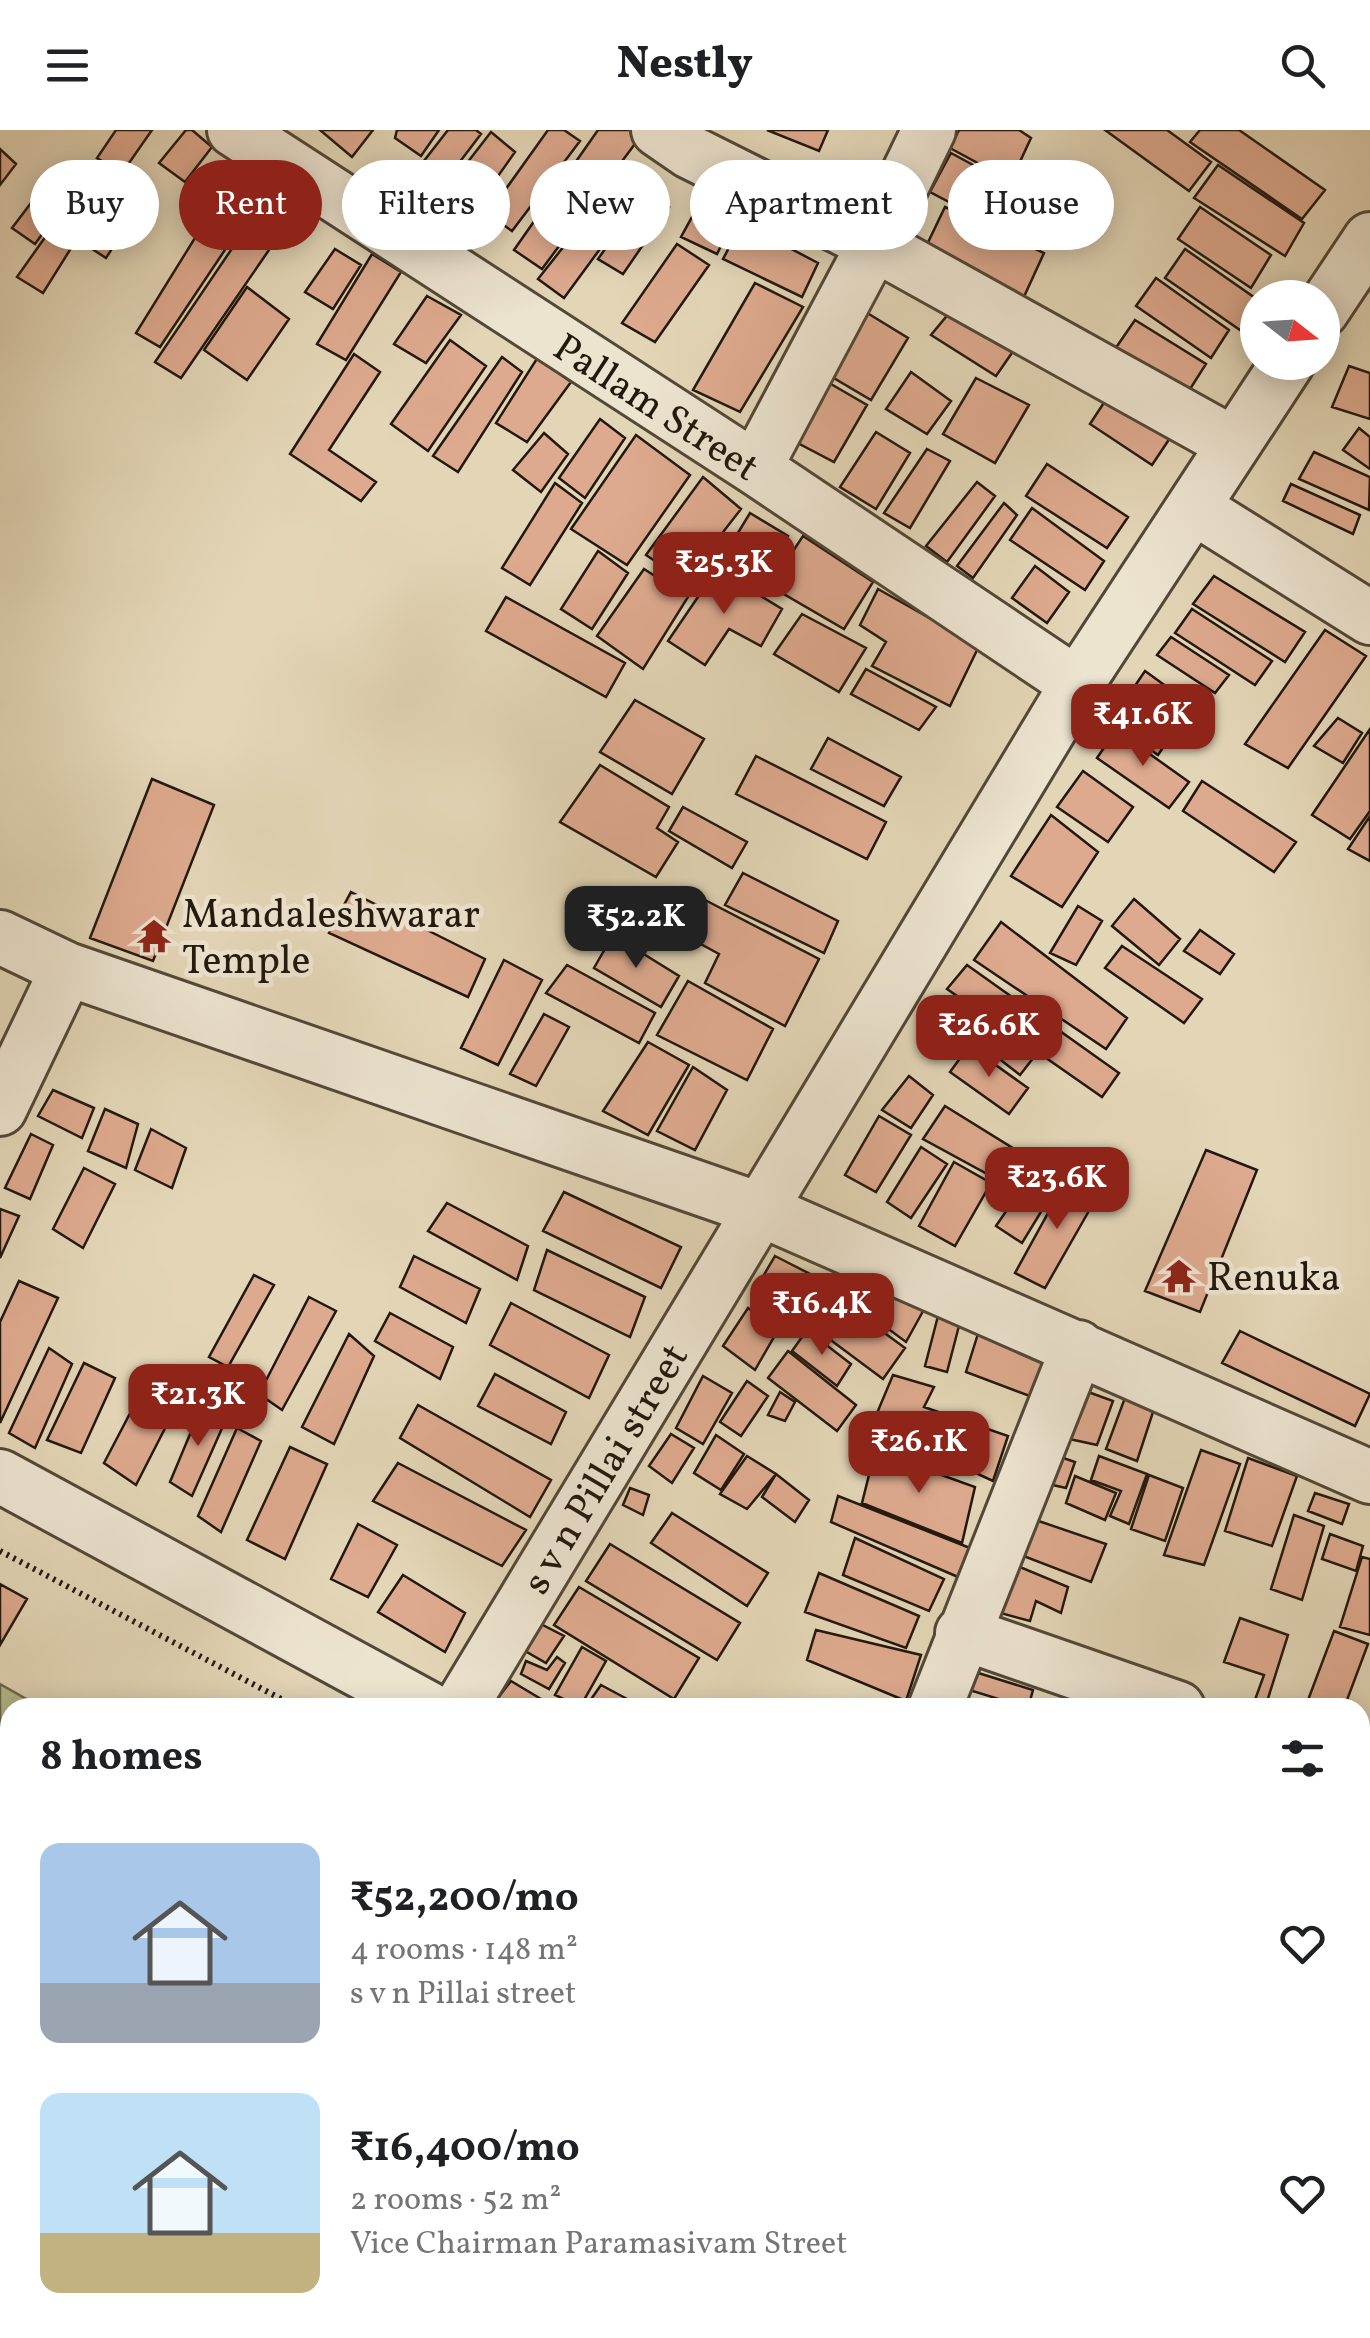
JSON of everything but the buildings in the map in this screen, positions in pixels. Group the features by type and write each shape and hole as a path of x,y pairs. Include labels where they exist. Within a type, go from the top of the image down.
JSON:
{"street":[{"name":"Pallam Street","path":"234,130 755,468 1077,684"},
{"path":"658,130 706,160"},
{"path":"915,160 929,130"},
{"path":"1340,284 1370,239"},
{"path":"755,468 871,250"},
{"path":"885,250 1234,444"},
{"name":"s v n Pillai street","path":"466,1698 1077,684 1276,380"},
{"path":"1193,507 1370,618"},
{"path":"0,937 67,968 760,1209 1370,1477"},
{"path":"0,1109 67,968"},
{"path":"938,1698 1078,1347"},
{"path":"0,1476 410,1698"},
{"path":"962,1633 1149,1698"}],"path":[{"path":"0,1551 280,1698"}],"green space":[{"path":"0,1684 25,1698 0,1698"}],"place":[{"name":"Mandaleshwarar Temple","path":"154,936"},
{"name":"Renuka","path":"1179,1276"}]}
